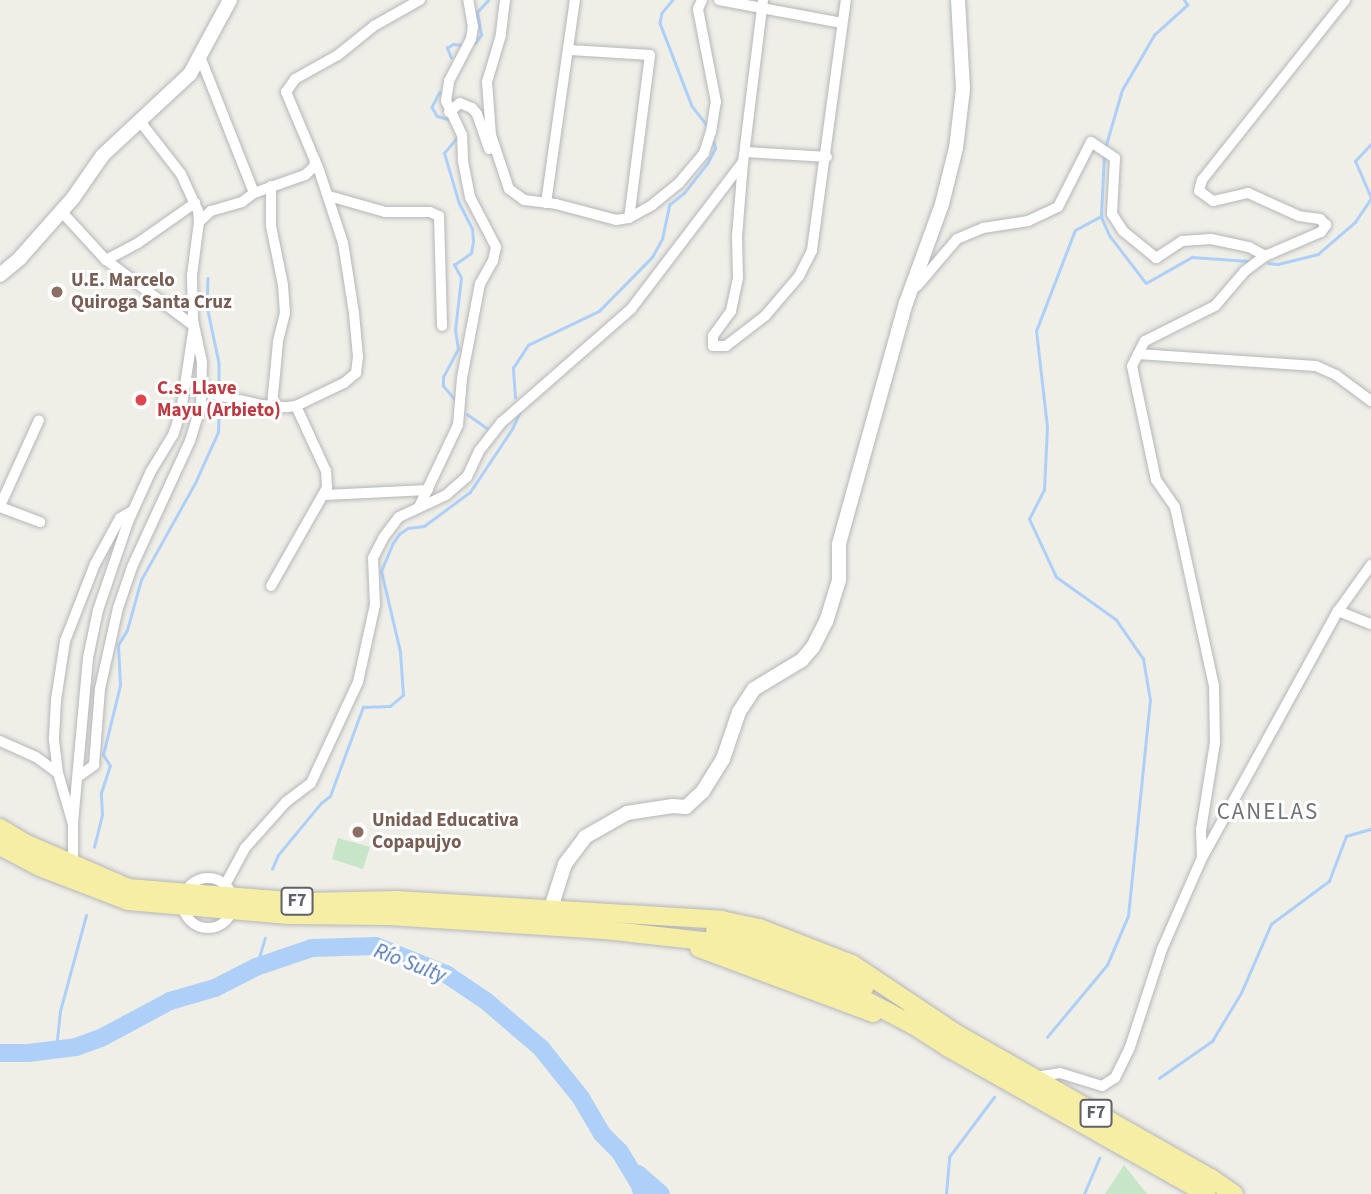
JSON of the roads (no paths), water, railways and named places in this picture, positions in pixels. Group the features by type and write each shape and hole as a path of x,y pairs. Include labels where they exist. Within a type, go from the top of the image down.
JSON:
{"highway":[{"name":"F7","path":"0,828 128,888 159,898"},
{"name":"F7","path":"0,846 40,867 128,901 159,898 670,936 720,943 846,990 913,1025 1207,1194"},
{"path":"159,898 189,901"},
{"name":"F7","path":"258,906 397,900 721,920 760,928 852,964 957,1034 1234,1194"},
{"path":"228,904 258,906"}],"street":[{"path":"0,275 20,258 73,198 103,155 190,74 201,59 230,0"},
{"path":"186,390 202,390 272,405 296,406 351,378 357,365 349,267 329,196 286,97 289,83 347,49 374,26 421,0"},
{"path":"419,507 458,425 462,378 480,284 494,261 496,247 470,197 463,160 462,135 449,112 446,92 473,27 468,0"},
{"path":"505,0 501,35 487,82 491,135 509,189 516,196 616,220 629,218 652,205 692,171 704,153 716,102 698,9 702,0"},
{"path":"546,203 570,50 575,0"},
{"path":"719,0 762,5 842,23"},
{"path":"762,5 744,157 737,237 738,278 731,310 713,336 713,346 726,346 765,316 799,276 813,250 846,0"},
{"path":"550,911 565,864 585,837 627,813 672,806 686,807 703,791 723,760 739,712 754,689 802,660 813,647 826,622 839,580 839,544 906,303 942,204 956,148 963,89 958,0"},
{"path":"1202,858 1201,831 1215,743 1214,686 1174,507 1156,480 1132,366 1146,341 1215,306 1245,271 1265,257 1321,232 1326,225 1320,219 1299,216 1248,193 1213,201 1199,191 1202,180 1345,0"},
{"path":"570,50 650,55 629,218"},
{"path":"201,59 254,193"},
{"path":"449,112 460,103 472,108 489,150 500,166"},
{"path":"79,776 94,765 100,690 118,608 132,567 190,441 201,406 201,362 194,326 192,275 200,222 195,203 181,174 139,120"},
{"path":"906,303 921,278 957,239 983,228 1028,221 1058,206 1091,142 1115,158 1112,214 1123,231 1156,258 1182,241 1211,239 1249,247 1265,257"},
{"path":"744,157 827,157"},
{"path":"189,901 206,927 228,904 245,848 286,802 311,783 358,682 375,605 373,558 399,517 446,495 467,477 479,451 502,422 631,309 744,157"},
{"path":"200,222 211,211 242,202 254,193 311,171 315,160"},
{"path":"271,186 271,226 283,285 285,313 278,342 272,405"},
{"path":"329,196 385,212 430,212 439,216 442,326"},
{"path":"106,260 138,243 195,203"},
{"path":"60,210 106,260 194,326"},
{"path":"73,863 73,824 88,658 109,572 133,510 173,435 186,390 194,326"},
{"path":"1138,354 1316,366 1336,376 1371,401"},
{"path":"271,586 325,495 326,471 296,406"},
{"path":"39,421 0,507 40,522"},
{"path":"325,495 428,490"},
{"path":"73,824 58,773 54,725 65,641 107,540 120,518 133,510"},
{"path":"1035,1077 1060,1073 1102,1086 1115,1078 1130,1047 1161,949 1202,858 1338,611 1371,565"},
{"path":"1338,611 1371,624"},
{"path":"0,741 36,757 58,773"}],"waterway":[{"path":"475,43 481,35 477,12 488,0"},
{"path":"673,0 662,13 660,23 692,106 709,128"},
{"path":"1105,148 1122,90 1154,35 1187,5 1184,0"},
{"path":"451,58 447,48 453,44 464,45"},
{"path":"440,92 432,107 437,116 448,119"},
{"path":"454,399 443,386 443,377 458,349 455,330 461,278 454,265 471,253 473,242 472,229 459,204 444,153 459,135"},
{"path":"515,398 513,368 528,345 599,311 652,257 662,239 669,205 684,193 707,164 715,148 713,141"},
{"path":"1268,263 1278,264 1318,254 1355,222 1371,198 1355,161 1371,144"},
{"path":"1101,214 1104,155"},
{"path":"1047,1037 1107,965 1128,916 1150,700 1143,659 1116,620 1056,577 1029,519 1044,490 1047,427 1036,331 1075,230 1101,216 1110,236 1146,283 1192,257 1248,261"},
{"path":"208,278 207,306 219,363 219,386"},
{"path":"94,847 102,815 101,793 110,766 103,755 120,685 118,645 127,630 141,580 195,483 218,432 219,400"},
{"path":"272,869 278,855 321,803 330,796 363,707 390,706 403,695 400,652 381,571 393,543 399,534 408,528 424,526 470,492 512,429 520,411"},
{"path":"467,414 487,428"},
{"path":"1159,1078 1212,1041 1241,993 1271,924 1329,881 1346,836 1371,829"},
{"path":"56,1049 60,1011 86,915"},
{"path":"256,967 265,938"},
{"name":"Río Sulty","path":"0,1053 28,1053 76,1047 101,1038 170,1001 215,988 256,967 312,948 376,946 446,974 486,1001 541,1048 581,1098 602,1134 620,1152 640,1185 642,1194"},
{"path":"946,1194 949,1157 994,1097"},
{"path":"1084,1194 1099,1158"},
{"name":"Río Sulty","path":"638,1174 661,1194"}],"place":[{"name":"U.E. Marcelo Quiroga Santa Cruz","path":"57,292"},
{"name":"C.s. Llave Mayu (Arbieto)","path":"141,400"},
{"name":"Unidad Educativa Copapujyo","path":"358,832"}],"district":[{"name":"CANELAS","path":"1268,812"}]}
